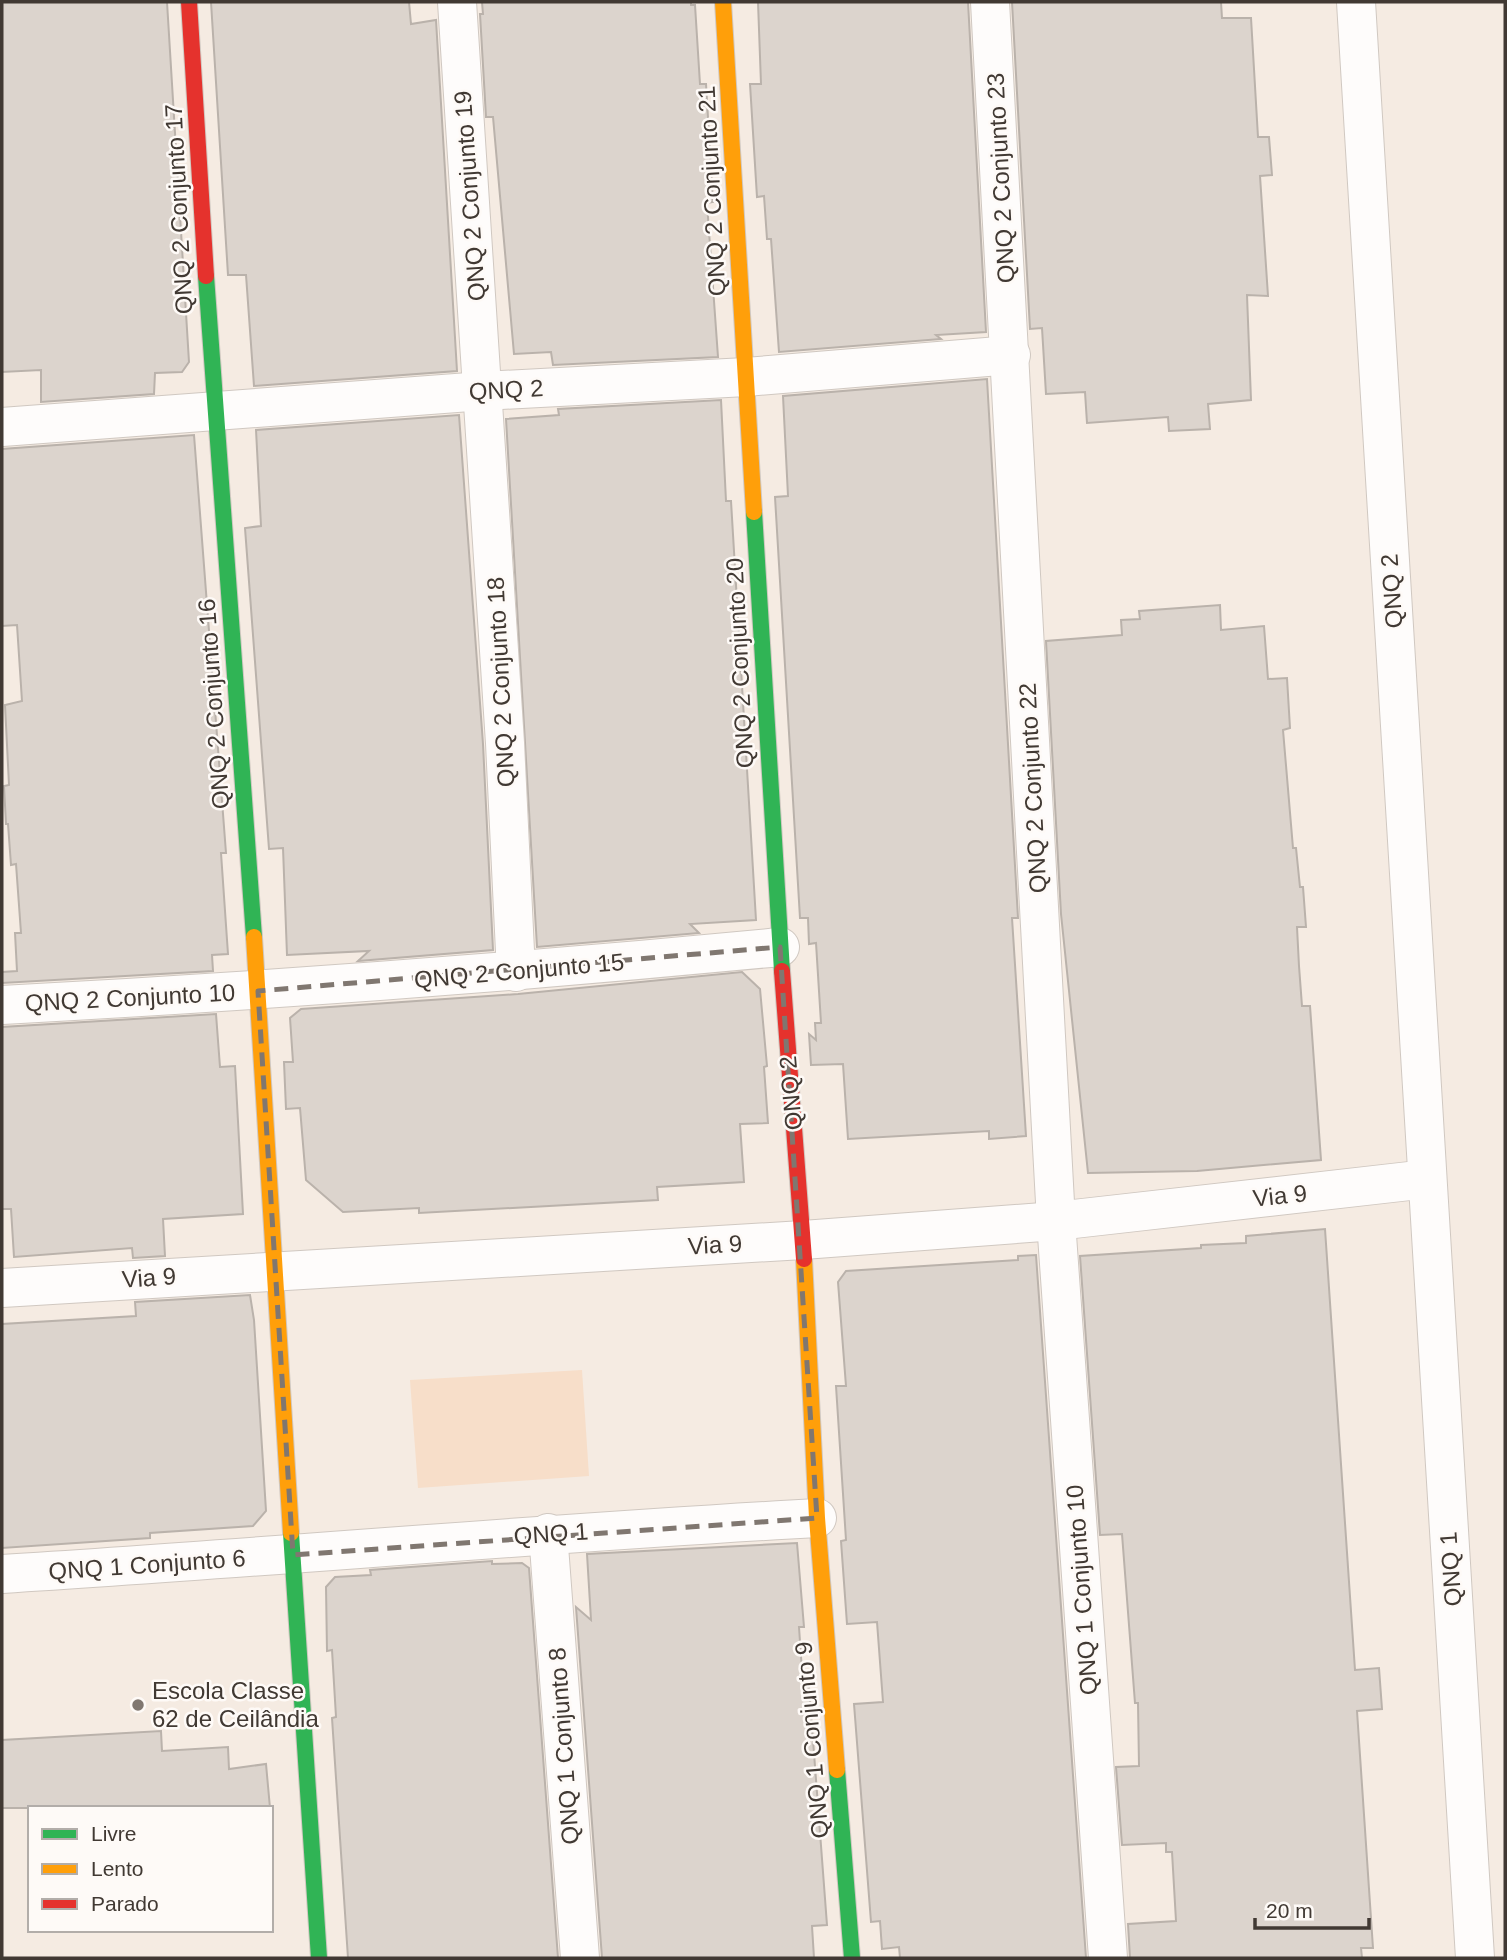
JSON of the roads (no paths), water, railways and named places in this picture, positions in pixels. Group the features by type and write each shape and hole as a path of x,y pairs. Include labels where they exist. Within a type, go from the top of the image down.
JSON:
{"street":[{"name":"QNQ 2 Conjunto 17","path":"189,2 214,413"},
{"name":"QNQ 2 Conjunto 19","path":"457,2 483,391"},
{"name":"QNQ 2 Conjunto 21","path":"723,2 746,377"},
{"name":"QNQ 2 Conjunto 23","path":"990,2 1011,355"},
{"name":"QNQ 2","path":"1356,2 1427,1180"},
{"name":"QNQ 2","path":"2,427 483,391 746,377 1011,355"},
{"name":"QNQ 2 Conjunto 22","path":"1011,355 1056,1221"},
{"name":"QNQ 2 Conjunto 20","path":"746,377 780,947"},
{"name":"QNQ 2 Conjunto 18","path":"483,391 516,972"},
{"name":"QNQ 2 Conjunto 16","path":"214,413 258,991"},
{"name":"QNQ 2","path":"780,947 803,1240"},
{"name":"QNQ 2 Conjunto 15","path":"258,991 516,972 780,947"},
{"name":"QNQ 2 Conjunto 10","path":"2,1004 258,991"},
{"path":"258,991 273,1270 319,1958"},
{"name":"Via 9","path":"2,1288 803,1240 1056,1221 1427,1180"},
{"name":"QNQ 1","path":"1427,1180 1475,1958"},
{"name":"QNQ 1 Conjunto 10","path":"1056,1221 1108,1958"},
{"path":"803,1240 817,1518"},
{"name":"QNQ 1","path":"293,1555 548,1533 817,1518"},
{"name":"QNQ 1 Conjunto 9","path":"817,1518 852,1958"},
{"name":"QNQ 1 Conjunto 8","path":"548,1533 580,1958"},
{"name":"QNQ 1 Conjunto 6","path":"2,1574 293,1555"}],"place":[{"name":"Escola Classe 62 de Ceilândia","path":"138,1705"}]}
